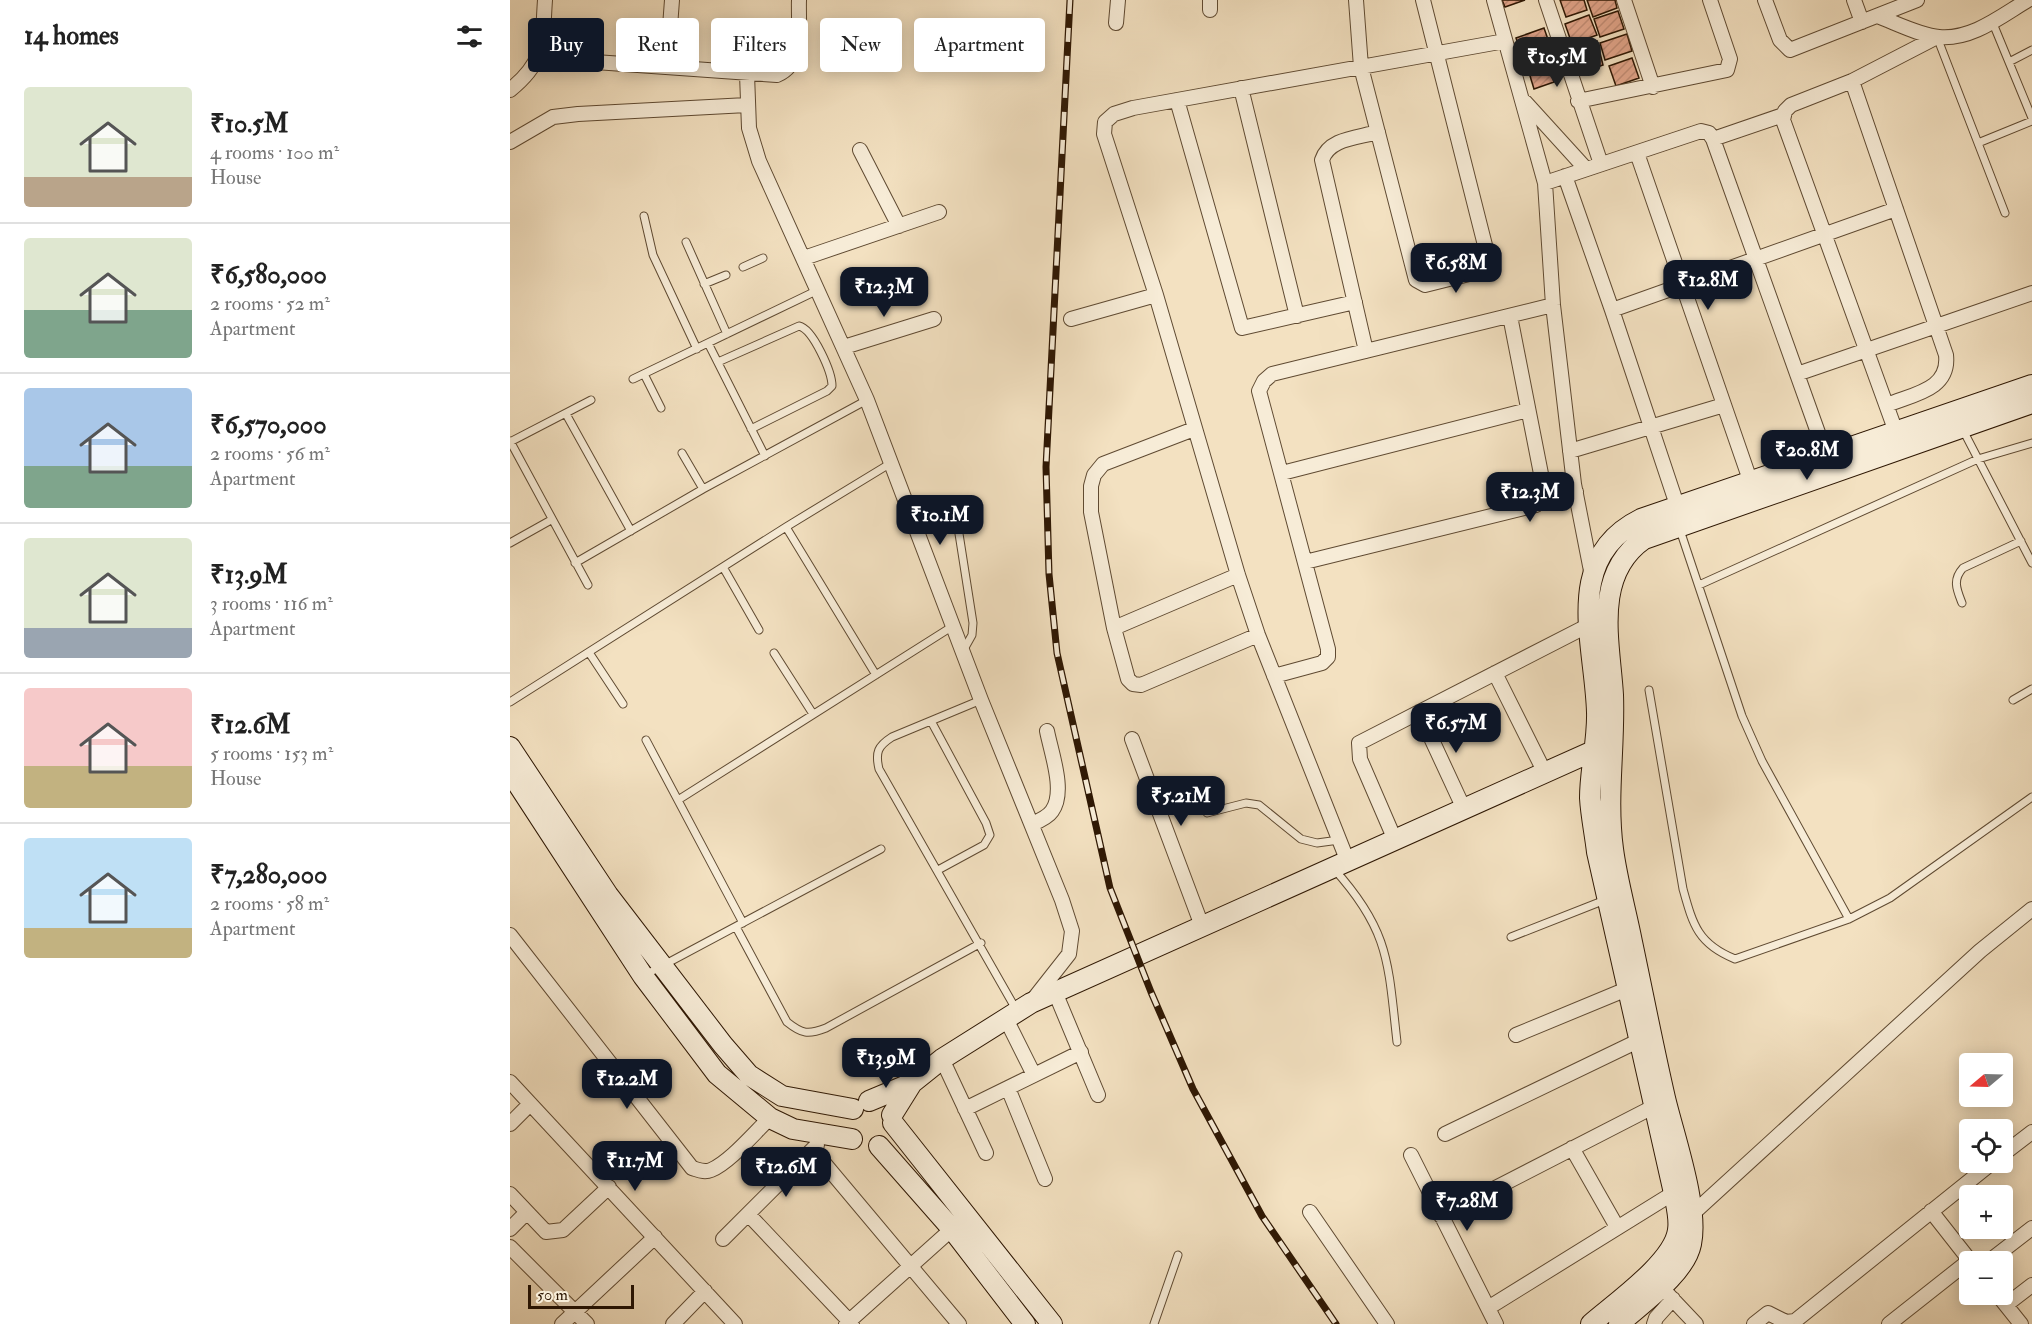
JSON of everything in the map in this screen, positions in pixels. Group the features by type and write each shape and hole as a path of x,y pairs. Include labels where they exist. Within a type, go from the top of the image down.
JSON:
{"main road":[{"path":"1680,1189 1653,1107 1597,852 1590,799 1597,714 1588,592 1601,552 1620,532 1641,519 1677,505 2032,385"},
{"path":"1619,1324 1667,1293 1686,1258 1692,1235 1685,1221 1658,1070 1613,849 1609,801 1613,741 1608,606 1614,577 1633,549 1644,539 2032,404"},
{"path":"912,1083 893,1119 890,1137 879,1146 864,1147 852,1139 847,1125 861,1105 912,1083 942,1059 1018,1010 1613,741"},
{"path":"510,747 609,895 749,1075 782,1096 861,1105 883,1104 1052,1324"},
{"path":"510,772 643,976 717,1074 770,1118 820,1143 852,1139"},
{"path":"879,1146 952,1229 1025,1324"},
{"path":"1591,1324 1661,1262 1674,1245 1685,1221"}],"street":[{"path":"543,18 545,0"},
{"path":"671,18 672,0"},
{"path":"699,70 777,75 787,70 794,62 797,51 799,0"},
{"path":"1116,23 1118,0"},
{"path":"1356,0 1361,67 1416,280 1419,284 1433,284 1489,268 1438,53 1423,0"},
{"path":"1494,0 1545,183 1553,305 1576,492 1592,577 1608,606"},
{"path":"1546,0 1601,164"},
{"path":"1624,0 1653,87"},
{"path":"1578,100 1653,87 1720,72 1730,66 1710,0"},
{"path":"1765,0 1780,40 1790,50 1877,16 1890,5 1917,0"},
{"path":"1854,0 1862,22"},
{"path":"1877,16 1937,37 1959,37 2028,0"},
{"path":"1713,139 1783,115 1791,105 1852,81 1937,37"},
{"path":"1340,865 1339,840 1258,635 1238,575 1156,295 1104,134 1105,122 1114,114 1133,108 1505,41"},
{"path":"510,90 529,72"},
{"path":"747,74 749,128 759,161 867,400 1072,931 1069,954 1018,1010 1034,1075"},
{"path":"1852,81 1946,355 1947,367 1938,384 1887,405"},
{"path":"1241,88 1297,316"},
{"path":"1522,99 1586,169"},
{"path":"1177,100 1239,324 1246,329 1355,302"},
{"path":"510,142 553,117 747,105"},
{"path":"1785,111 1783,120 1896,432"},
{"path":"1545,183 1701,131 1709,133 1826,455"},
{"path":"1366,351 1322,160 1324,152 1333,144 1378,132"},
{"path":"861,150 899,226"},
{"path":"1637,153 1750,480"},
{"path":"1565,176 1677,505"},
{"path":"1612,310 1896,209"},
{"path":"804,258 939,212"},
{"path":"1797,374 2032,293"},
{"path":"1071,319 1156,295"},
{"path":"1274,676 1322,663 1328,657 1326,638 1260,391 1264,381 1272,374 1553,305"},
{"path":"1305,562 1536,505 1542,497 1543,484 1510,316"},
{"path":"844,347 934,318"},
{"path":"1570,451 1724,405"},
{"path":"1282,473 1528,410"},
{"path":"1194,429 1103,464 1094,475 1091,486 1091,512 1114,628 1128,679 1133,684 1141,685 1258,635"},
{"path":"1542,497 1576,492"},
{"path":"1114,628 1238,575"},
{"path":"1395,840 1360,759 1359,743 1589,625"},
{"path":"1495,673 1545,773"},
{"path":"1419,712 1464,809"},
{"path":"1032,824 1052,812 1057,802 1057,786 1047,731"},
{"path":"1132,739 1202,926"},
{"path":"1685,1221 1980,951 2032,909"},
{"path":"510,935 692,1168 702,1171 719,1165 770,1118"},
{"path":"1516,1035 1627,989"},
{"path":"1055,992 1098,1095"},
{"path":"1445,1134 1638,1041"},
{"path":"965,1109 1081,1052"},
{"path":"942,1059 986,1153"},
{"path":"510,1082 735,1324"},
{"path":"1008,1088 1045,1179"},
{"path":"510,1124 530,1104"},
{"path":"1441,1216 1653,1107"},
{"path":"2013,1147 2032,1132"},
{"path":"723,1239 820,1143 911,1267 959,1324"},
{"path":"1572,1148 1617,1227"},
{"path":"1411,1155 1496,1324"},
{"path":"1754,1324 1768,1313 1786,1322 1795,1321 1979,1173"},
{"path":"510,1194 546,1233 554,1233 562,1230 609,1187"},
{"path":"1488,1308 1680,1189"},
{"path":"1931,1211 1963,1251"},
{"path":"510,1229 527,1212"},
{"path":"1310,1212 1387,1324"},
{"path":"748,1214 849,1323 952,1229"},
{"path":"2002,1251 2032,1228"},
{"path":"562,1324 655,1237"},
{"path":"510,1247 587,1324"},
{"path":"1889,1324 1959,1270"},
{"path":"2013,1294 2032,1285"},
{"path":"672,1324 705,1291"},
{"path":"1654,1324 1667,1293 1696,1324"},
{"path":"2005,1305 2021,1324"}],"lane":[{"path":"1978,143 2032,120 2029,104 1992,21"},
{"path":"1937,37 2006,213"},
{"path":"2009,62 2032,50"},
{"path":"644,216 653,255 697,348"},
{"path":"686,242 727,334"},
{"path":"743,267 763,258"},
{"path":"704,284 726,274"},
{"path":"633,379 818,290"},
{"path":"718,362 799,326 810,332 830,372 832,386 827,391 751,429"},
{"path":"708,343 765,456"},
{"path":"644,374 661,408"},
{"path":"588,585 510,441 591,400"},
{"path":"575,563 703,489 867,400"},
{"path":"566,414 631,531"},
{"path":"1962,429 2032,563"},
{"path":"1698,585 1978,459 2032,443"},
{"path":"682,453 703,489"},
{"path":"510,702 590,654 786,527 891,463"},
{"path":"510,543 551,520"},
{"path":"957,521 972,623 972,635 963,651"},
{"path":"786,527 876,675"},
{"path":"1679,527 1742,716 1758,752 1849,919"},
{"path":"1962,603 1955,585 1957,574 1963,568 2020,541"},
{"path":"723,567 759,630"},
{"path":"678,800 953,626"},
{"path":"774,653 813,714"},
{"path":"590,654 623,704"},
{"path":"2013,700 2032,689"},
{"path":"1648,690 1683,889 1690,915 1702,939 1716,951 1735,959 1849,919 1890,898 2032,797"},
{"path":"981,700 892,737 879,745 876,755 879,768 1018,1010"},
{"path":"931,721 986,823 990,835 984,845 938,870"},
{"path":"646,740 787,1022 801,1033 810,1034 826,1029 981,943"},
{"path":"1207,813 1246,802 1259,805 1301,839 1317,843 1339,840"},
{"path":"643,976 881,849"},
{"path":"1340,865 1373,918 1383,940 1397,1042"},
{"path":"1511,937 1607,899"},
{"path":"1154,1324 1178,1255"}],"building":[{"path":"1502,0 1525,0 1505,7"},
{"path":"1560,0 1584,0 1587,10 1566,17"},
{"path":"1587,0 1615,0 1617,8 1593,17"},
{"path":"1618,11 1624,29 1600,37 1594,19"},
{"path":"1589,15 1597,35 1572,44 1565,24"},
{"path":"1544,28 1552,51 1523,58 1516,38"},
{"path":"1627,34 1632,51 1605,60 1600,43"},
{"path":"1597,41 1603,65 1594,68 1592,63 1581,66 1582,72 1573,74 1567,49"},
{"path":"1632,58 1639,78 1616,86 1609,66"},
{"path":"1546,60 1554,82 1534,89 1527,66"}],"railway":[{"path":"1070,0 1046,467 1049,574 1057,653 1110,888 1151,992 1193,1089 1262,1216 1336,1324"}]}
